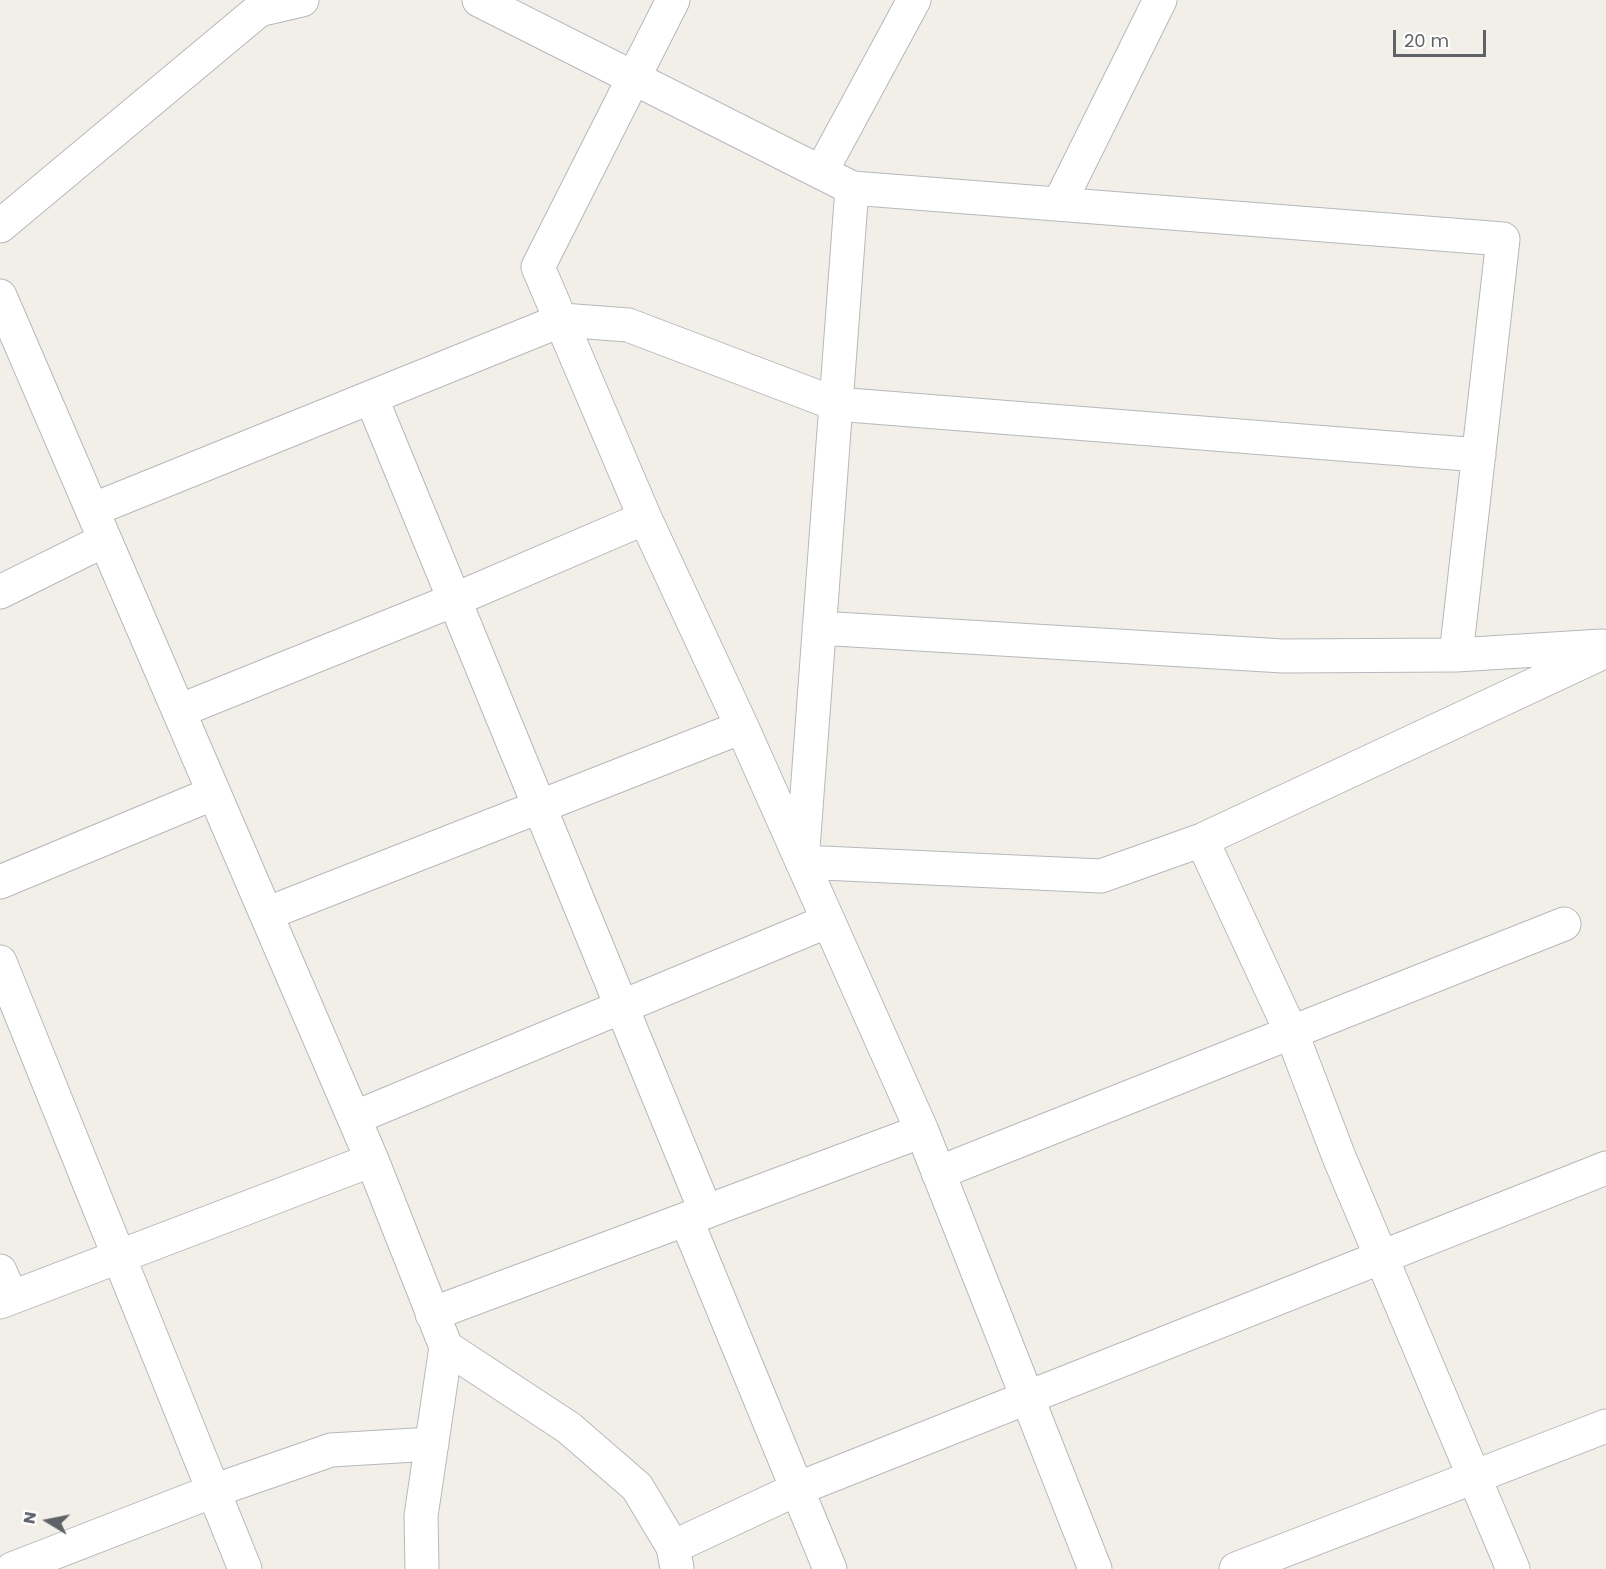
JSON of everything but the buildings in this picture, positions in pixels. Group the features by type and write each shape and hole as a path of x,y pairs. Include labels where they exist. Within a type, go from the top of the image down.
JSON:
{"street":[{"path":"0,226 254,5 302,0"},
{"path":"479,0 852,188 1503,239 1456,655"},
{"path":"673,0 538,267 645,518 742,727 922,1131 1095,1569"},
{"path":"820,172 914,0"},
{"path":"1059,204 1160,0"},
{"path":"802,862 852,188"},
{"path":"0,296 372,1160 446,1347 421,1516 422,1569"},
{"path":"92,510 562,320 628,325 836,404 1479,455"},
{"path":"371,397 621,1006 797,1489 830,1569"},
{"path":"179,711 454,600 645,518"},
{"path":"0,592 105,540"},
{"path":"819,628 1283,656 1456,655 1606,646"},
{"path":"802,862 1101,876 1202,840 1606,651"},
{"path":"266,914 742,727"},
{"path":"0,882 214,793"},
{"path":"1202,840 1292,1034 1339,1157 1513,1569"},
{"path":"354,1118 828,921"},
{"path":"938,1173 1564,924"},
{"path":"0,962 245,1569"},
{"path":"432,1314 922,1131"},
{"path":"4,1290 120,1258 372,1160"},
{"path":"446,1347 568,1428 637,1487 675,1558 797,1489 1606,1168"},
{"path":"1236,1569 1606,1426"},
{"path":"12,1569 213,1491 331,1450 432,1444"},
{"path":"0,1565 2,1569"}]}
